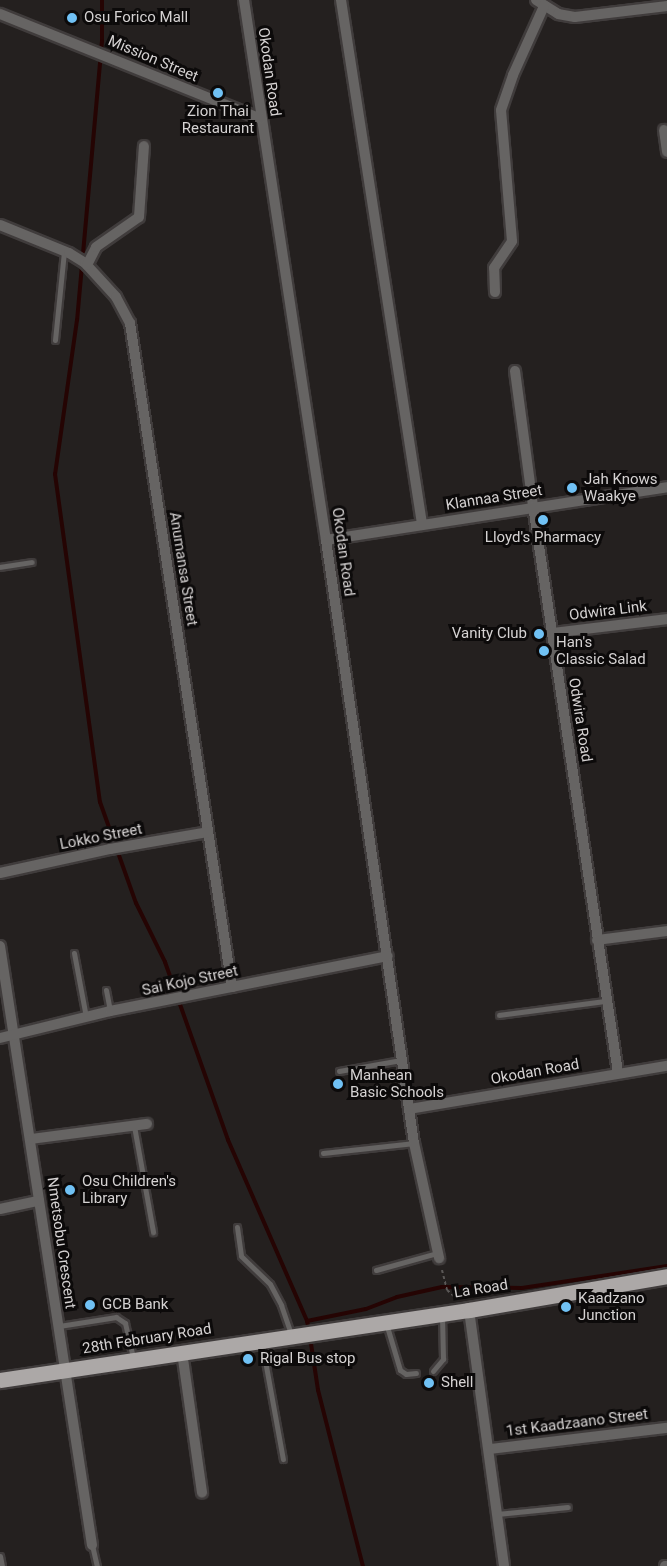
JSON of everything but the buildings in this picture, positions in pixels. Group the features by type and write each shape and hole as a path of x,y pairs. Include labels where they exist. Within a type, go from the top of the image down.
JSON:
{"main road":[{"name":"La Road","path":"296,1335 469,1310 667,1276"},
{"name":"28th February Road","path":"0,1380 296,1335"}],"street":[{"name":"Okodan Road","path":"244,0 388,956 401,1060 414,1143 438,1255"},
{"path":"341,0 422,524"},
{"path":"495,292 494,268 512,240 501,110 540,3 558,14 575,17 662,4"},
{"name":"Mission Street","path":"0,14 261,119"},
{"path":"664,130 667,152"},
{"path":"86,264 96,247 139,217 144,146"},
{"name":"Anumansa Street","path":"0,225 67,252 86,264 116,297 129,324 232,987"},
{"name":"Odwira Road","path":"516,371 533,506 618,1073"},
{"name":"Klannaa Street","path":"326,540 533,506 667,487"},
{"name":"Odwira Link","path":"552,633 667,619"},
{"name":"Lokko Street","path":"0,873 111,849 208,832"},
{"path":"597,940 667,931"},
{"name":"Nmetsobu Crescent","path":"0,946 92,1545"},
{"name":"Sai Kojo Street","path":"0,1038 110,1011 173,1001 388,956"},
{"name":"Okodan Road","path":"409,1109 667,1066"},
{"path":"31,1139 147,1124"},
{"path":"0,1209 39,1201"},
{"path":"469,1310 490,1449 504,1566"},
{"path":"182,1352 202,1493"},
{"name":"1st Kaadzaano Street","path":"490,1449 667,1428"}],"lane":[{"path":"55,340 67,252"},
{"path":"0,567 32,562"},
{"path":"74,953 86,1017"},
{"path":"106,990 110,1011"},
{"path":"499,1015 606,1001"},
{"path":"339,1071 401,1060"},
{"path":"134,1126 153,1232"},
{"path":"323,1153 414,1143"},
{"path":"237,1227 241,1256 270,1284 296,1335"},
{"path":"376,1270 438,1255"},
{"path":"434,1371 443,1359 442,1313"},
{"path":"57,1326 116,1317 121,1319 134,1359"},
{"path":"386,1321 400,1370 406,1374 416,1373"},
{"path":"261,1340 283,1459"},
{"path":"497,1514 568,1507"},
{"path":"92,1545 96,1566"},
{"path":"0,1556 2,1566"}],"path":[{"path":"438,1255 447,1290"}],"waterway":[{"path":"102,0 102,41 77,320 55,474 100,802 136,903 165,962 228,1140 309,1330"},
{"path":"307,1321 366,1309 397,1297 442,1287 522,1288 667,1266"},
{"path":"310,1337 318,1390 363,1566"}],"place":[{"name":"Osu Forico Mall","path":"72,18"},
{"name":"Zion Thai Restaurant","path":"218,93"},
{"name":"Jah Knows Waakye","path":"572,488"},
{"name":"Lloyd's Pharmacy","path":"543,520"},
{"name":"Vanity Club","path":"539,634"},
{"name":"Han's Classic Salad","path":"544,651"},
{"name":"Manhean Basic Schools","path":"338,1084"},
{"name":"Osu Children's Library","path":"70,1190"},
{"name":"GCB Bank","path":"90,1305"},
{"name":"Kaadzano Junction","path":"566,1307"},
{"name":"Rigal Bus stop","path":"248,1359"},
{"name":"Shell","path":"429,1383"}]}
